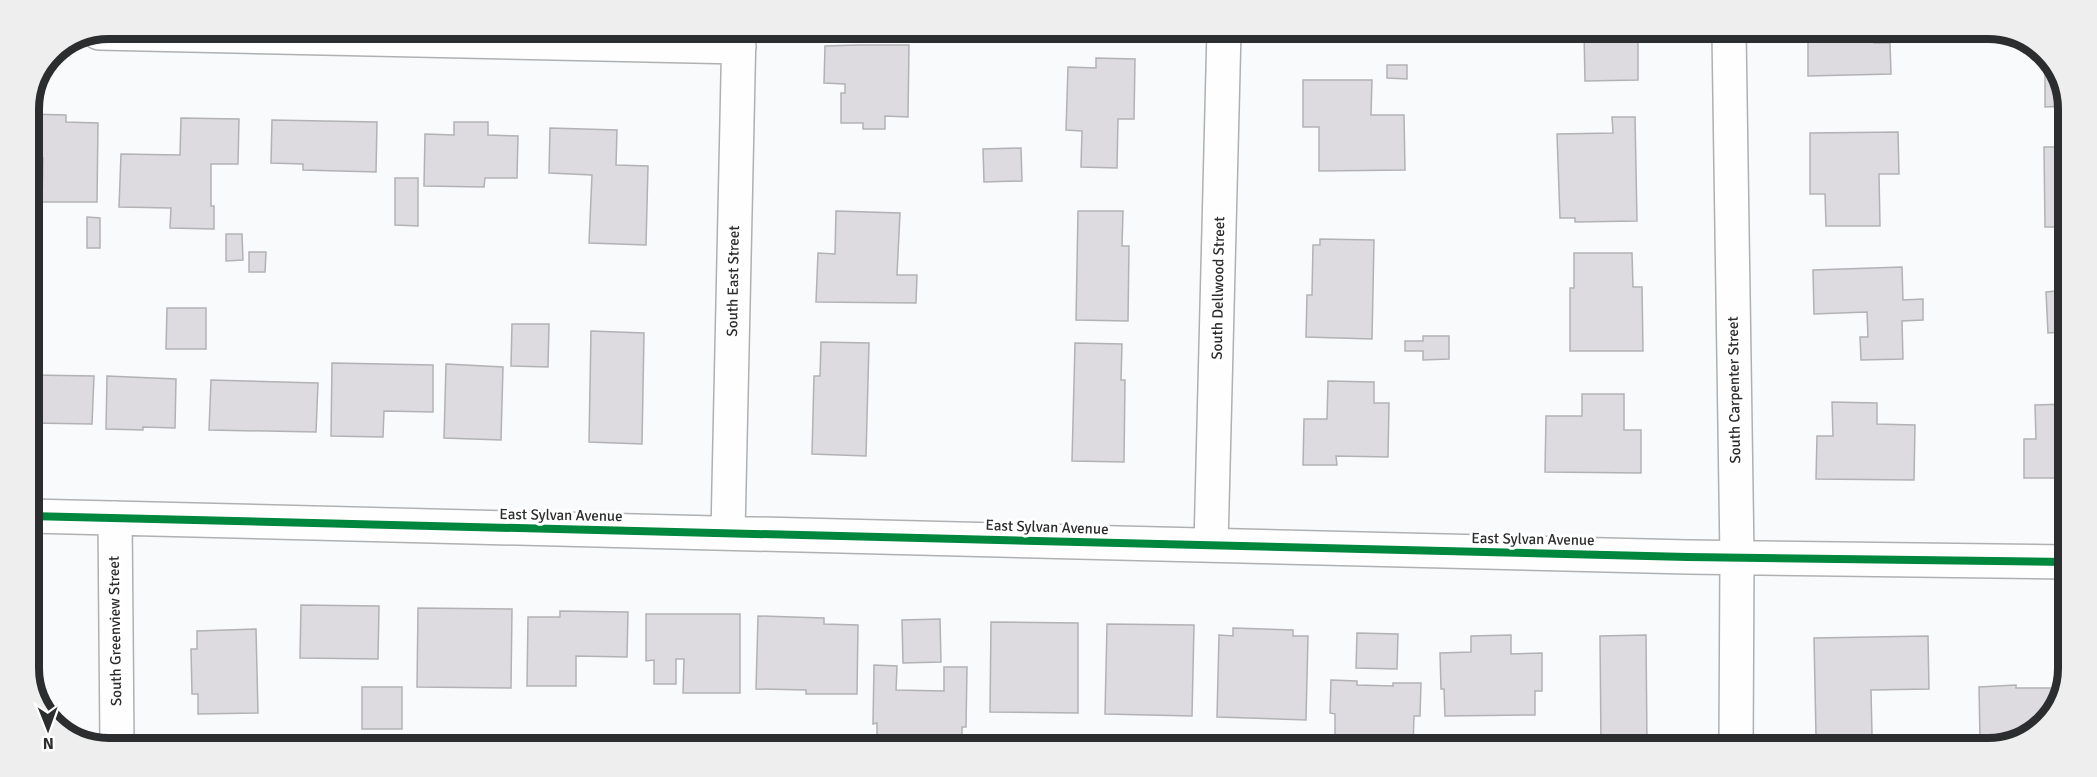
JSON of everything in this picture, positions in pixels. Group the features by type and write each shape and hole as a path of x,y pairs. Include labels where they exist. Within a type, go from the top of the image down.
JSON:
{"street":[{"name":"South East Street","path":"728,532 739,39"},
{"name":"South Dellwood Street","path":"1211,545 1224,39"},
{"name":"South Carpenter Street","path":"1729,39 1737,557 1736,738"},
{"name":"East Sylvan Avenue","path":"39,516 1737,557 2058,562"},
{"name":"South Greenview Street","path":"115,518 117,738"}],"building":[{"path":"1315,39 1379,39 1379,42 1315,42"},
{"path":"1584,39 1638,39 1638,80 1585,81"},
{"path":"1808,39 1874,39 1874,43 1890,43 1891,74 1808,76"},
{"path":"909,45 908,117 885,116 885,129 863,129 863,123 841,123 841,93 845,93 845,84 824,83 825,46"},
{"path":"1096,58 1135,59 1134,119 1118,119 1117,168 1081,167 1082,131 1066,130 1068,67 1096,68"},
{"path":"1387,65 1407,65 1407,79 1387,78"},
{"path":"2045,68 2054,86 2058,106 2045,107"},
{"path":"1303,80 1372,80 1371,115 1404,115 1405,170 1319,171 1319,127 1303,127"},
{"path":"39,114 66,115 66,122 98,123 97,202 42,202 43,158 39,158"},
{"path":"1612,117 1635,117 1637,221 1575,222 1575,218 1560,218 1557,134 1613,133"},
{"path":"181,118 239,119 238,164 211,164 211,206 214,206 214,229 170,228 171,208 119,207 121,154 180,155"},
{"path":"272,120 377,122 376,172 303,170 303,164 271,163"},
{"path":"454,122 488,122 488,135 518,136 517,178 485,178 484,187 424,186 425,134 454,135"},
{"path":"550,128 617,130 616,165 648,166 646,245 589,243 592,175 549,173"},
{"path":"1898,132 1899,174 1879,174 1880,226 1826,226 1825,194 1810,194 1810,133"},
{"path":"2044,147 2058,147 2058,227 2045,227"},
{"path":"1021,148 1022,181 984,182 983,149"},
{"path":"395,178 418,178 418,226 395,225"},
{"path":"836,211 900,213 897,275 917,275 916,303 816,302 818,253 835,254"},
{"path":"1078,211 1123,211 1122,246 1129,246 1128,321 1076,320"},
{"path":"87,217 100,218 100,248 87,248"},
{"path":"226,234 242,234 243,260 226,261"},
{"path":"1320,239 1374,240 1372,339 1306,337 1307,295 1312,295 1313,245 1320,245"},
{"path":"249,252 266,252 265,272 249,272"},
{"path":"1574,253 1632,253 1633,287 1642,287 1643,351 1570,351 1570,288 1574,288"},
{"path":"1902,267 1903,300 1923,299 1923,320 1902,321 1903,359 1861,360 1860,337 1868,337 1867,312 1814,314 1813,270"},
{"path":"2058,291 2058,332 2048,333 2046,292"},
{"path":"167,308 206,308 206,349 166,349"},
{"path":"512,324 549,324 548,367 511,366"},
{"path":"591,331 644,333 642,444 589,442"},
{"path":"1423,336 1449,336 1449,359 1423,360 1423,351 1405,351 1405,341 1423,341"},
{"path":"821,342 869,343 866,456 812,454 814,376 820,376"},
{"path":"1075,343 1122,344 1121,380 1125,380 1124,462 1072,461"},
{"path":"332,363 433,365 433,412 384,411 383,437 331,436"},
{"path":"446,364 503,367 501,440 444,438"},
{"path":"39,375 94,376 92,424 39,423"},
{"path":"107,376 176,379 175,428 106,429"},
{"path":"211,380 318,383 316,432 209,430"},
{"path":"1328,381 1374,382 1374,403 1389,403 1388,457 1336,456 1337,465 1303,465 1304,419 1327,419"},
{"path":"1582,394 1624,394 1624,430 1641,430 1641,473 1545,472 1546,416 1582,416"},
{"path":"1832,402 1877,403 1877,424 1915,425 1914,480 1816,479 1817,436 1833,436"},
{"path":"2058,404 2058,478 2024,478 2024,439 2036,439 2035,405"},
{"path":"301,605 379,606 378,659 300,658"},
{"path":"418,608 512,609 511,688 417,687"},
{"path":"560,611 628,612 627,657 576,656 576,686 527,686 528,617 560,617"},
{"path":"646,614 740,614 740,693 683,693 684,659 676,659 676,684 654,684 654,660 646,661"},
{"path":"758,616 824,618 824,624 858,625 857,694 806,694 806,690 756,689"},
{"path":"940,619 941,662 903,663 902,620"},
{"path":"991,622 1078,623 1078,713 990,712"},
{"path":"1107,624 1194,625 1192,716 1105,714"},
{"path":"1233,628 1293,630 1293,636 1308,636 1306,720 1217,717 1219,635 1233,636"},
{"path":"256,629 258,713 198,714 198,694 192,694 191,649 197,649 197,631"},
{"path":"1357,633 1398,634 1397,669 1356,668"},
{"path":"1511,635 1511,654 1542,653 1542,691 1535,691 1535,715 1445,716 1444,689 1441,689 1440,653 1471,652 1471,636"},
{"path":"1646,635 1647,738 1601,738 1600,636"},
{"path":"1928,636 1929,689 1871,690 1872,735 1816,736 1814,638"},
{"path":"874,665 897,666 896,690 944,691 944,667 967,667 966,727 962,727 962,738 877,738 877,723 873,724"},
{"path":"1331,680 1357,681 1357,685 1393,686 1393,683 1421,683 1420,716 1414,716 1413,738 1335,738 1335,714 1330,713"},
{"path":"2016,685 2016,688 2055,688 2044,711 2027,726 2002,737 1980,738 1979,687"},
{"path":"362,687 402,687 402,729 362,729"}],"cycle path":[{"path":"39,516 1688,557 2058,562"}]}
